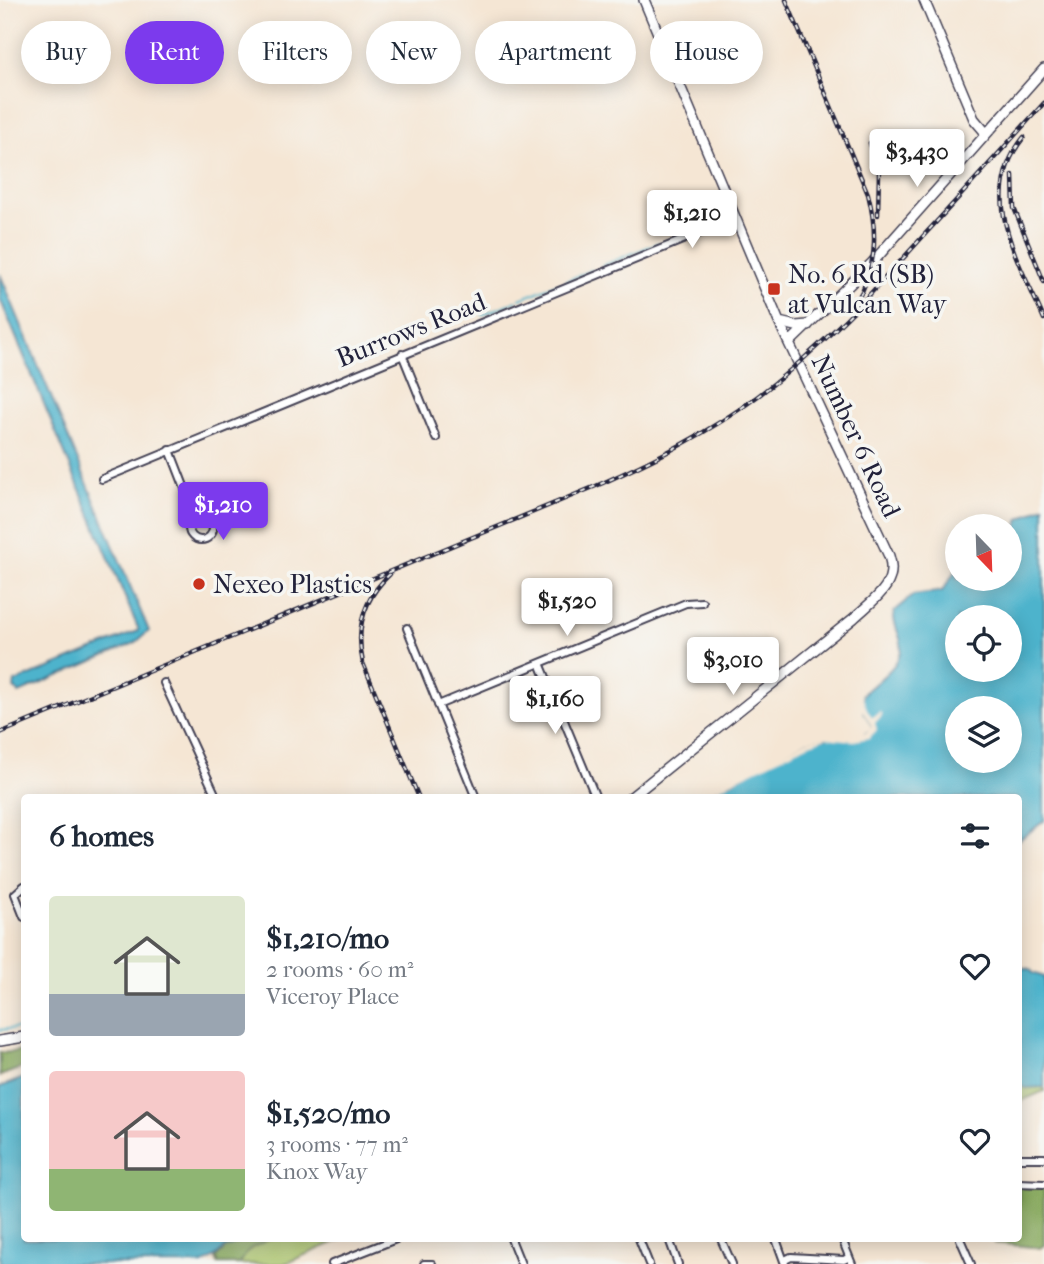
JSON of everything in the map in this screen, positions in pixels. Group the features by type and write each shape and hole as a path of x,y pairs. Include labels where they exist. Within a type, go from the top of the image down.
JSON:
{"street":[{"name":"Number 6 Road","path":"635,794 816,650 881,593 891,581 893,572 890,556 779,322 644,0"},
{"path":"923,0 974,119 986,133"},
{"path":"789,342 872,263 1044,69"},
{"name":"Burrows Road","path":"102,478 736,218"},
{"path":"779,322 796,326 808,325"},
{"path":"402,355 436,438"},
{"path":"170,450 196,517"},
{"path":"196,517 209,518 213,526 212,534 206,540 198,540 189,533 190,522 196,517"},
{"path":"438,705 686,603 702,602"},
{"path":"407,628 474,794"},
{"path":"540,663 594,794"},
{"path":"164,683 215,794"},
{"path":"21,888 16,891 21,910"},
{"path":"0,1041 21,1038"},
{"path":"1022,1158 1044,1158"},
{"path":"1022,1183 1044,1184"},
{"path":"336,1263 388,1242"},
{"path":"512,1242 522,1264"},
{"path":"640,1242 649,1264"},
{"path":"670,1242 678,1264"},
{"path":"722,1242 732,1264"},
{"path":"777,1242 785,1262 791,1258 851,1261"},
{"path":"843,1242 851,1261"},
{"path":"961,1242 971,1264"},
{"path":"424,1264 432,1264"}],"green space":[{"path":"21,1051 21,1068 0,1076 0,1053"},
{"path":"1022,1079 1044,1081 1044,1091 1022,1101"},
{"path":"1022,1187 1044,1188 1044,1245 1040,1248 995,1243 1022,1242"},
{"path":"241,1242 262,1242 252,1248 240,1264 219,1264 216,1258 226,1248"},
{"path":"242,1242 335,1242 284,1264 218,1264 215,1257"}],"water":[{"path":"0,274 149,631 135,643 19,693 14,688 15,682 138,631 138,628 0,299"},
{"path":"1044,506 1044,821 1022,838 1022,794 714,794 717,789 806,742 833,736 860,737 873,728 864,712 862,695 888,672 901,651 894,611 913,595 942,591 945,587 945,592 1022,592 1022,561 1025,559 1022,554 1022,518"},
{"path":"1022,968 1044,977 1044,1087 1024,1088"},
{"path":"21,1079 21,1242 240,1242 225,1248 203,1264 0,1264 0,1087"}],"pier":[{"path":"861,693 872,717 880,712 882,715 875,723 877,730 869,738 854,741 826,738 729,783 713,794 720,784 806,741 830,735 865,733 872,727 860,706"}],"waterway":[{"path":"602,266 658,243"},
{"path":"566,281 592,270"},
{"path":"520,299 560,283"},
{"path":"482,315 517,301"},
{"path":"0,1030 17,1028"}],"railway":[{"path":"786,0 868,194 874,251 868,278 855,304"},
{"path":"0,733 596,486 659,456 720,422 782,377 846,318 1044,103"},
{"path":"1024,137 1010,159 1003,182 1003,205 1014,251 1044,319"},
{"path":"870,143 879,172 878,215"},
{"path":"1013,175 1014,208 1044,282"},
{"path":"390,574 367,604 361,626 361,650 363,663 417,794"}],"place":[{"name":"No. 6 Rd (SB) at Vulcan Way","path":"774,289"},
{"name":"Nexeo Plastics","path":"199,584"}]}
